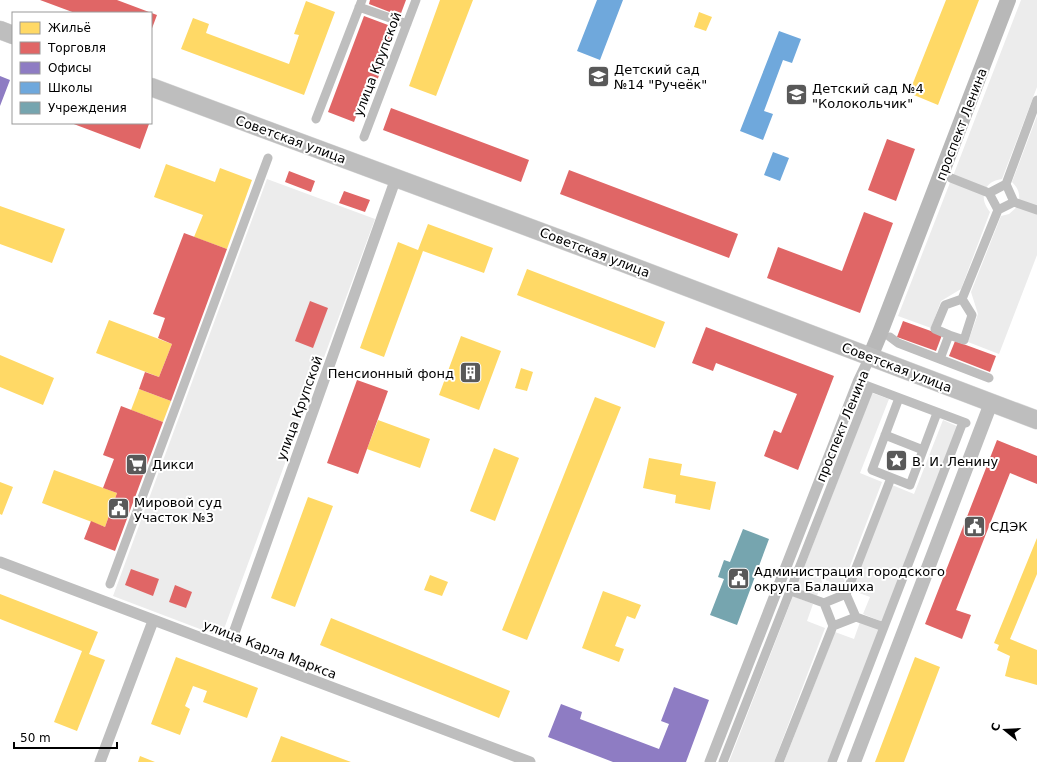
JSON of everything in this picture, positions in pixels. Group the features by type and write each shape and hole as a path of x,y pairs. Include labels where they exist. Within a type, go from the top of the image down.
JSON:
{"main road":[{"name":"проспект Ленина","path":"870,356 883,326 1008,0"},
{"path":"0,30 12,35"},
{"name":"Советская улица","path":"152,87 1037,420"}],"street":[{"name":"улица Крупской","path":"364,138 416,0"},
{"path":"316,119 360,3 407,24"},
{"path":"989,193 1006,184 1037,100"},
{"path":"110,584 268,158"},
{"name":"улица Крупской","path":"229,647 396,178"},
{"path":"952,178 989,193 998,210"},
{"path":"1006,184 1014,202"},
{"path":"962,299 972,315 964,340 935,329 945,305 962,299 998,210 1014,202 1037,210"},
{"path":"940,359 949,335"},
{"path":"890,337 898,343 989,378"},
{"name":"проспект Ленина","path":"710,762 858,382 870,356"},
{"path":"723,762 873,386 937,413 964,421 832,762"},
{"path":"899,398 872,470 891,478 910,485 937,413"},
{"path":"854,762 991,403"},
{"path":"885,435 923,450"},
{"path":"856,617 846,594 891,478"},
{"name":"улица Карла Маркса","path":"0,562 153,621 229,647 530,762"},
{"path":"791,590 824,603 846,594"},
{"path":"779,762 833,626 824,603"},
{"path":"833,626 856,617 884,628"},
{"path":"100,762 153,621"}],"shaded area":[{"path":"1021,0 1037,0 1037,87 1002,179 989,184 986,188 953,176"},
{"path":"1037,116 1037,207 1019,201 1018,191 1012,182"},
{"path":"267,179 375,219 221,637 113,596"},
{"path":"951,180 984,193 985,203 990,212 961,289 941,301 931,328 898,316"},
{"path":"1018,206 1037,214 1037,255 999,354 968,342 978,314 971,292 1001,216 1009,214"},
{"path":"872,393 889,399 860,473 882,482 842,587 823,579 817,596 796,588"},
{"path":"943,420 959,427 883,622 863,614 870,597 851,590 892,485 914,494"},
{"path":"793,596 813,604 807,621 825,628 774,762 729,762"},
{"path":"860,622 881,630 829,762 784,762 835,632 854,639"}],"building: Жильё":[{"path":"440,0 473,0 436,96 409,86"},
{"path":"946,0 979,0 938,105 909,93"},
{"path":"306,1 335,12 304,95 181,49 193,18 209,24 206,33 289,64 299,35 294,34"},
{"path":"699,12 712,17 706,31 694,27"},
{"path":"166,164 215,182 220,168 252,180 227,249 194,237 203,215 154,197"},
{"path":"0,206 65,229 52,263 0,244"},
{"path":"428,224 493,248 484,273 423,251 384,357 360,348 398,242 418,250"},
{"path":"527,269 665,322 655,348 517,295"},
{"path":"109,320 172,344 159,377 96,353"},
{"name":"Пенсионный фонд","path":"461,336 501,351 479,410 439,395"},
{"path":"0,355 54,378 43,405 0,387"},
{"path":"521,368 533,372 527,391 515,388"},
{"path":"139,389 171,401 163,422 131,410"},
{"path":"595,397 621,407 527,640 502,630"},
{"path":"378,420 430,439 420,468 367,449"},
{"path":"494,448 519,458 495,521 470,511"},
{"path":"649,458 682,464 680,475 716,482 710,510 675,503 676,495 643,488"},
{"path":"54,470 117,493 105,527 42,503"},
{"path":"0,482 13,487 2,515 0,514"},
{"path":"308,497 333,506 295,607 271,598"},
{"path":"1037,538 1037,574 1010,639 1037,650 1037,685 1005,676 1010,656 997,650 999,645 994,643"},
{"path":"430,575 448,582 442,596 424,590"},
{"path":"603,591 641,605 635,619 627,616 615,646 624,649 619,662 582,648"},
{"path":"0,594 98,632 89,654 105,660 77,731 54,722 82,651 0,619"},
{"path":"331,618 510,691 499,718 320,645"},
{"path":"176,657 258,688 247,718 203,702 207,691 193,686 185,706 190,709 180,735 151,724"},
{"path":"915,657 940,667 904,762 875,762"},
{"path":"281,736 351,762 271,762"},
{"path":"140,756 155,762 138,762"}],"building: Торговля":[{"path":"40,0 117,0 149,12 72,12"},
{"path":"370,0 406,0 400,16 369,4"},
{"path":"152,13 157,15 152,28"},
{"path":"364,16 396,28 377,81 370,78 354,122 328,112"},
{"path":"391,108 529,160 521,182 383,130"},
{"path":"74,124 149,124 140,149"},
{"path":"887,139 915,149 896,201 868,190"},
{"path":"569,170 738,234 729,258 560,194"},
{"path":"289,171 315,181 311,192 285,182"},
{"path":"344,191 370,200 365,212 339,203"},
{"path":"864,212 893,223 860,313 767,278 778,247 842,271"},
{"path":"184,233 227,249 171,401 139,389 145,372 159,377 172,344 158,338 165,318 153,314"},
{"path":"310,301 328,308 313,348 295,341"},
{"path":"903,321 942,335 936,351 897,337"},
{"path":"706,327 834,376 798,470 764,456 774,430 781,433 797,394 716,363 713,371 692,363"},
{"path":"955,341 996,356 990,372 949,356"},
{"path":"357,380 388,391 358,474 327,463"},
{"path":"121,406 163,422 115,551 84,539 91,521 105,527 117,493 103,488 114,459 103,455"},
{"path":"997,440 1037,456 1037,484 1010,473 956,610 971,615 962,639 925,624"},
{"path":"131,569 159,579 153,596 125,585"},
{"path":"175,585 192,592 186,608 169,602"}],"building: Офисы":[{"path":"0,76 10,80 0,106"},
{"path":"674,687 709,700 686,762 613,762 548,737 561,704 582,712 580,719 659,749 669,724 661,721"}],"building: Школы":[{"path":"597,0 623,0 600,60 577,51"},
{"path":"779,31 801,39 792,63 783,60 764,111 773,114 763,140 740,131"},
{"path":"773,152 789,158 780,181 764,175"}],"building: Учреждения":[{"name":"Администрация городского округа Балашиха","path":"743,529 769,539 737,625 710,615 724,579 718,577 724,560 730,562"}],"place":[{"name":"Детский сад №14 \"Ручеёк\"","path":"598,76"},
{"name":"Детский сад №4 \"Колокольчик\"","path":"796,95"},
{"name":"Пенсионный фонд","path":"470,373"},
{"name":"В. И. Ленину","path":"896,461"},
{"name":"Дикси","path":"137,464"},
{"name":"Мировой суд Участок №3","path":"119,509"},
{"name":"СДЭК","path":"974,526"},
{"name":"Администрация городского округа Балашиха","path":"738,578"}]}
